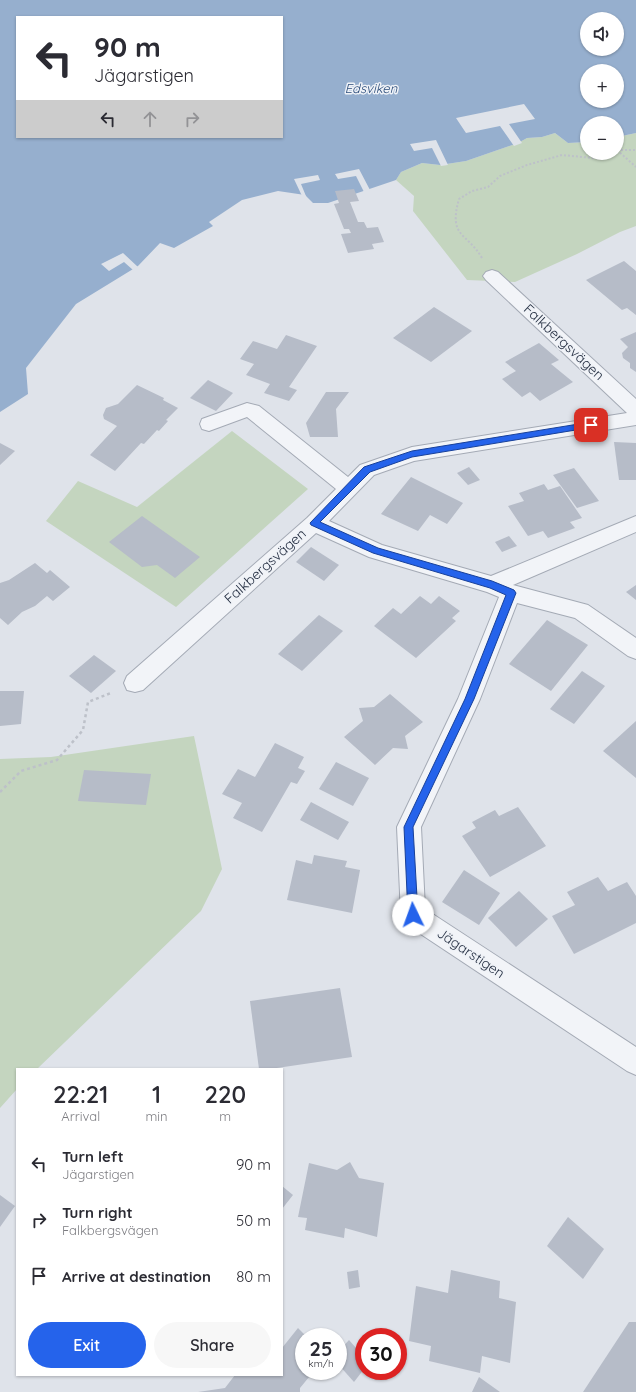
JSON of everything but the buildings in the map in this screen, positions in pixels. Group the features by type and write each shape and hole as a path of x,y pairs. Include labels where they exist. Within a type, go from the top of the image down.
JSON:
{"street":[{"name":"Falkbergsvägen","path":"497,280 636,410"},
{"path":"209,424 246,410 252,411 349,488"},
{"name":"Falkbergsvägen","path":"135,683 314,523 367,470 412,454 636,418"},
{"path":"314,523 376,551 502,589 581,610 636,650"},
{"path":"502,589 636,524"},
{"name":"Jägarstigen","path":"502,589 469,699 408,827 413,915 636,1062"}],"path":[{"path":"624,150 636,150"},
{"path":"497,280 505,284 486,268 477,249 463,238 457,230 456,208 459,199 472,191 488,187 500,176 527,165 562,155 580,157"},
{"path":"624,156 636,167"},
{"path":"0,792 21,771 57,760 83,730 88,702 135,683"}],"green space":[{"path":"555,133 568,143 580,142 580,160 624,160 624,136 636,133 636,226 620,232 577,254 515,282 467,280 413,211 414,196 396,180 401,172 422,163 440,165 466,161 518,143 527,138 542,137"},
{"path":"232,431 308,489 176,607 46,521 78,481 137,507"},
{"path":"194,736 222,869 201,911 38,1068 16,1068 16,1090 0,1108 0,759 51,757"}],"water":[{"name":"Edsviken","path":"0,0 636,0 636,133 624,136 624,116 580,116 580,142 568,143 555,133 542,137 527,138 518,143 466,161 440,165 422,163 401,172 396,180 328,203 313,203 305,195 278,191 242,200 209,222 213,226 174,248 160,243 138,266 76,304 26,368 28,394 0,412"}],"pier":[{"path":"524,104 535,119 509,124 522,143 514,146 500,126 466,133 456,118"},
{"path":"436,140 448,165 441,166 432,148 414,151 410,144"},
{"path":"359,169 370,190 364,192 356,176 338,179 335,174"},
{"path":"318,175 320,180 301,184 308,201 302,196 294,179"},
{"path":"123,253 138,267 133,270 124,262 109,271 101,264"}],"route":[{"path":"413,915 408,827 469,699 511,593 492,585 376,551 314,523 367,470 412,454 591,425"}]}
